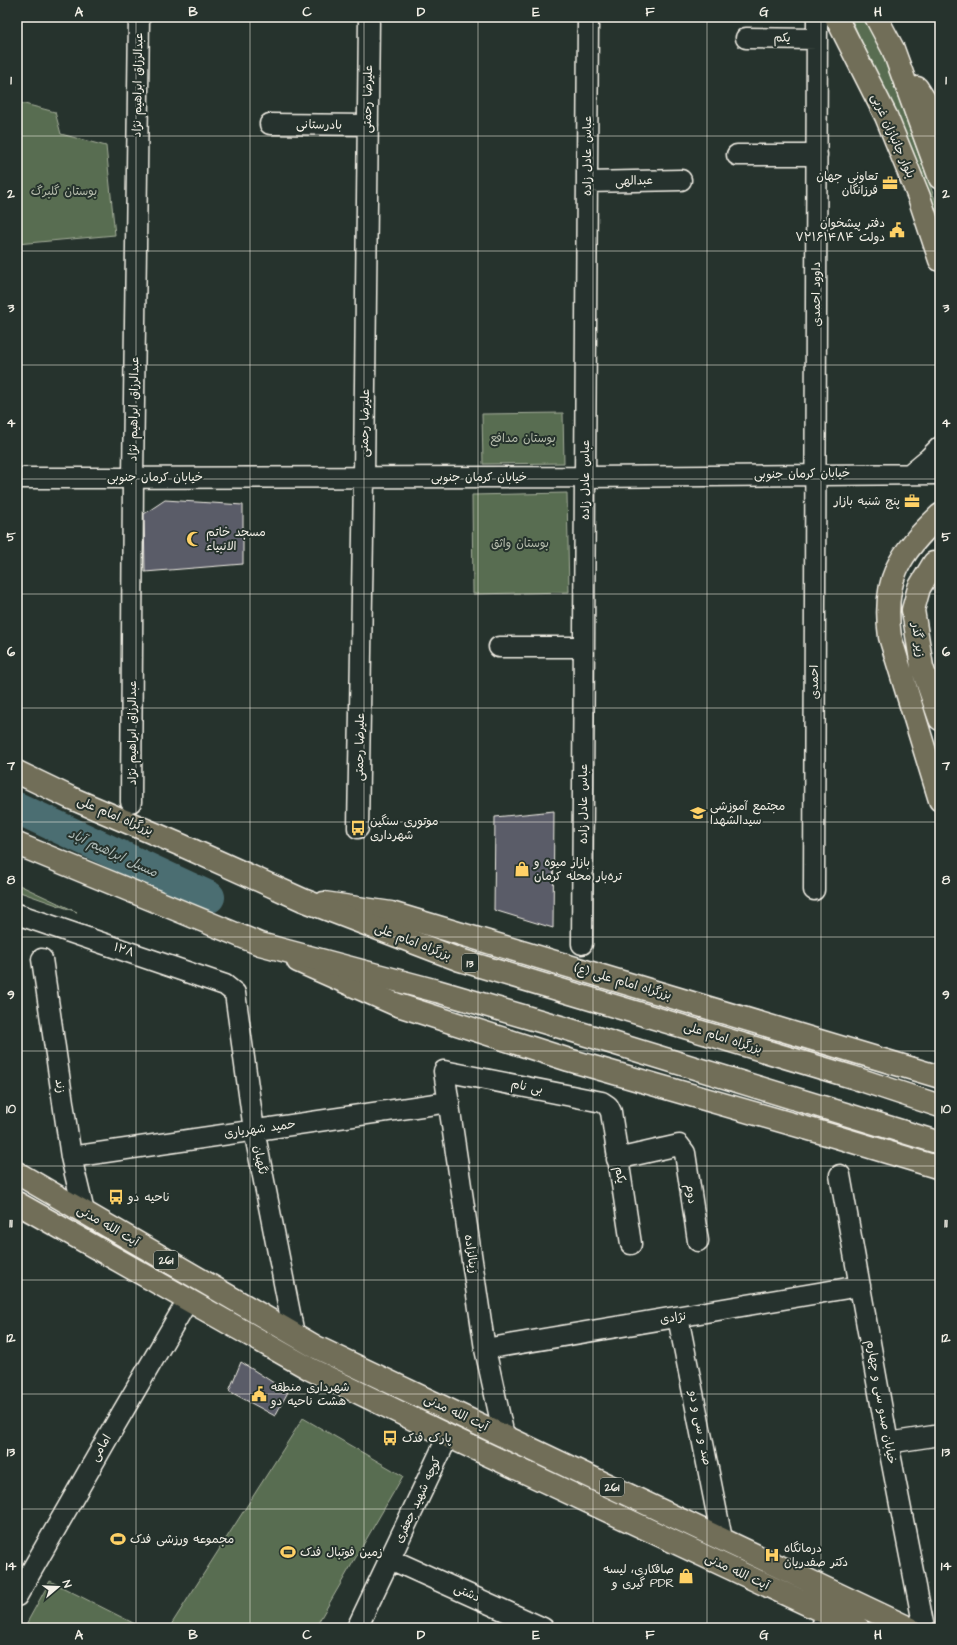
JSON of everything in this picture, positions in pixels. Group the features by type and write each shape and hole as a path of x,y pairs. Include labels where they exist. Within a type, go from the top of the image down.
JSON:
{"main road":[{"name":"بلوار جانبازان غربی","path":"836,17 886,116 919,197 940,260"},
{"path":"876,17 893,49 940,124"},
{"path":"893,49 940,178"},
{"path":"940,515 912,543 901,558 891,584 888,598 887,616 890,637 940,800"},
{"name":"زیر گذر","path":"934,563 919,588 913,610 922,666 940,719"},
{"name":"بزرگراه امام علی","path":"17,772 71,798 181,845 303,900 460,960 852,1077 940,1106"},
{"path":"17,844 260,944 395,1004 569,1060 940,1168"},
{"name":"بزرگراه امام علی (ع)","path":"303,900 391,913 940,1077"},
{"path":"260,944 437,991 564,1028 940,1143"},
{"name":"آیت الله مدنی","path":"17,1173 316,1347 909,1628"},
{"name":"261","path":"17,1203 188,1300"},
{"path":"188,1300 200,1279"},
{"name":"آیت الله مدنی","path":"188,1300 310,1369 824,1621 853,1627"}],"street":[{"name":"عبدالرزاق ابراهیم نژاد","path":"131,802 133,477 139,17"},
{"name":"علیرضا رحمتی","path":"358,828 364,477 369,17"},
{"name":"عباس عادل زاده","path":"582,944 588,17"},
{"name":"داوود احمدی","path":"815,474 818,17"},
{"name":"یکم","path":"746,38 817,39"},
{"name":"بادرستانی","path":"270,124 368,125"},
{"path":"737,155 817,155"},
{"name":"عبدالهی","path":"587,182 681,180"},
{"path":"911,473 940,447"},
{"name":"خیابان کرمان جنوبی","path":"17,478 585,477 911,473 940,474"},
{"name":"احمدی","path":"814,890 815,474"},
{"path":"499,647 584,647"},
{"name":"۱۲۸","path":"17,914 230,988"},
{"name":"زند","path":"42,959 71,1157 84,1212"},
{"name":"نگهبان","path":"230,988 235,993 254,1130 294,1334"},
{"name":"زینالزاده","path":"444,1071 485,1349 504,1436"},
{"name":"بی نام","path":"444,1071 602,1102 608,1106"},
{"name":"حمید شهریاری","path":"71,1157 449,1102"},
{"name":"یکم","path":"608,1106 611,1112 631,1244"},
{"name":"دوم","path":"617,1159 679,1145 683,1148 698,1241"},
{"name":"خیابان صدو سی و چهارم","path":"840,1175 888,1443 924,1628"},
{"name":"نژادی","path":"485,1349 860,1286"},
{"name":"امامی","path":"17,1596 103,1444 188,1300"},
{"name":"صد و سی و دو","path":"678,1317 722,1539"},
{"path":"888,1443 940,1435"},
{"name":"کوچه شهید جعفری","path":"358,1628 448,1436"},
{"name":"دشتی","path":"390,1559 543,1628"},
{"path":"824,1621 838,1594"},
{"path":"853,1627 860,1605"}],"green space":[{"path":"851,17 866,17 882,53 940,213 940,250 879,86"},
{"name":"بوستان گلبرگ","path":"17,102 55,112 61,134 106,146 115,235 17,244"},
{"name":"بوستان مدافع","path":"563,413 564,463 483,464 482,414"},
{"name":"بوستان واثق","path":"567,493 569,592 473,594 472,495"},
{"path":"17,884 77,912 17,891"},
{"name":"زمین فوتبال فدک","path":"303,1418 403,1476 315,1628 169,1628"},
{"path":"50,1581 143,1628 24,1628"}],"building":[{"name":"مسجد خاتم الانبیاء","path":"165,500 243,505 243,564 145,572 144,514"},
{"path":"554,811 553,928 494,910 495,817"},
{"path":"241,1362 288,1392 275,1416 229,1391"}],"waterway":[{"name":"مسیل ابراهیم آباد","path":"17,808 209,897"}],"place":[{"name":"تعاونی جهان فرزانگان","path":"890,183"},
{"name":"دفتر پیشخوان دولت ۷۲۱۶۱۴۸۴","path":"897,230"},
{"name":"پنج شنبه بازار","path":"912,501"},
{"name":"مسجد خاتم الانبیاء","path":"194,539"},
{"name":"مجتمع آموزشی سیدالشهدا","path":"698,813"},
{"name":"موتوری سنگین شهرداری","path":"358,828"},
{"name":"بازار میوه و تره‌بار محله کرمان","path":"522,869"},
{"name":"ناحیه دو","path":"116,1197"},
{"name":"شهرداری منطقه هشت ناحیه دو","path":"259,1394"},
{"name":"پارک فدک","path":"390,1438"},
{"name":"مجموعه ورزشی فدک","path":"118,1539"},
{"name":"زمین فوتبال فدک","path":"288,1552"},
{"name":"درمانگاه دکتر صفدریان","path":"772,1555"},
{"name":"صافکاری، لیسه گیری و PDR","path":"686,1576"}]}
